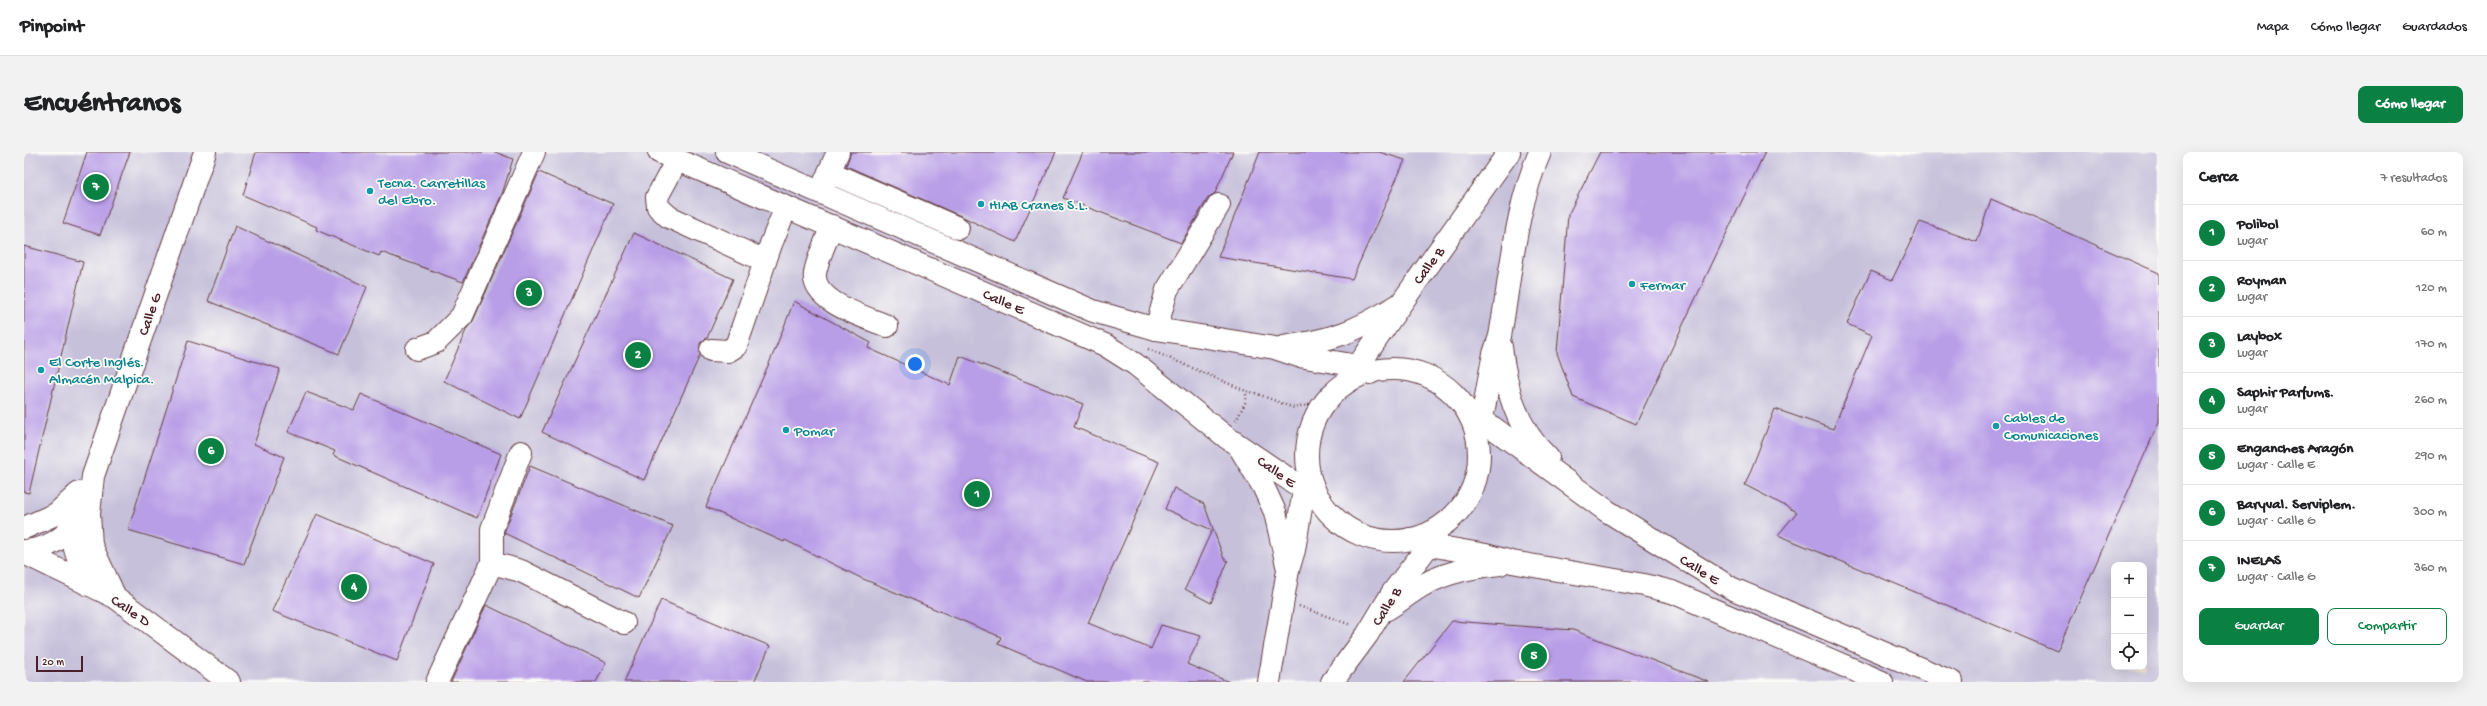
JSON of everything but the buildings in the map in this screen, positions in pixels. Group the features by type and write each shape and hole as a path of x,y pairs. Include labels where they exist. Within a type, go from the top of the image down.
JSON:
{"street":[{"name":"Calle G","path":"24,528 56,514 83,499 93,476 205,152"},
{"path":"417,349 436,342 462,316 534,152"},
{"name":"Calle E","path":"727,152 1093,311 1156,329 1275,348 1360,373 1400,370 1428,377 1453,393 1476,424 1546,469 1564,478 1607,511 1731,588 1952,682"},
{"path":"820,192 838,152"},
{"name":"Calle B","path":"1311,488 1308,449 1310,436 1316,418 1327,401 1360,373 1400,305 1509,152"},
{"path":"1476,424 1499,338 1518,230 1533,169 1540,152"},
{"path":"668,156 657,196 658,207 669,217 765,260"},
{"name":"Calle E","path":"668,156 1105,345 1135,364 1169,393 1240,447 1311,488 1329,512 1352,531 1381,540 1426,537 1512,562 1644,585 1672,592 1882,682"},
{"path":"829,172 962,225 948,248"},
{"path":"1156,329 1167,290 1219,205"},
{"path":"711,350 728,351 736,346 765,260 786,207"},
{"path":"832,226 815,274 818,289 831,302 887,326"},
{"name":"Calle E","path":"1275,348 1315,342 1347,334 1400,305"},
{"path":"1499,338 1508,389 1518,417 1534,443 1555,465 1564,478"},
{"name":"Calle B","path":"1332,682 1383,612 1426,537 1459,510 1473,487 1479,461 1476,424"},
{"path":"1240,447 1263,486 1275,512 1288,570"},
{"path":"438,682 492,563 492,529 521,452"},
{"path":"1268,682 1288,570 1311,488"},
{"path":"83,499 71,530 76,555 87,584"},
{"path":"83,499 91,545 115,598"},
{"path":"24,552 50,545 71,530"},
{"name":"Calle D","path":"24,552 115,598 229,682"},
{"name":"Calle E","path":"1383,612 1415,590 1442,576 1471,568 1512,562"},
{"path":"492,563 521,571 624,623"}],"path":[{"path":"1149,350 1246,391 1255,392 1294,408 1327,401"},
{"path":"1234,425 1246,401 1246,391"},
{"path":"1297,606 1354,626"}],"shaded area":[{"path":"24,152 2159,152 2159,682 24,682"}],"place":[{"name":"INELAS","path":"96,187"},
{"name":"Tecna. Carretillas del Ebro.","path":"370,191"},
{"name":"HIAB Cranes S.L.","path":"981,204"},
{"name":"Fermar","path":"1632,284"},
{"name":"Laybox","path":"529,293"},
{"name":"Royman","path":"638,355"},
{"name":"El Corte Inglés. Almacén Malpica.","path":"41,370"},
{"name":"Cables de Comunicaciones","path":"1996,426"},
{"name":"Pomar","path":"786,430"},
{"name":"Baryval. Serviplem.","path":"211,451"},
{"name":"Polibol","path":"977,494"},
{"name":"Saphir Parfums.","path":"354,587"},
{"name":"Enganches Aragón","path":"1534,656"}]}
